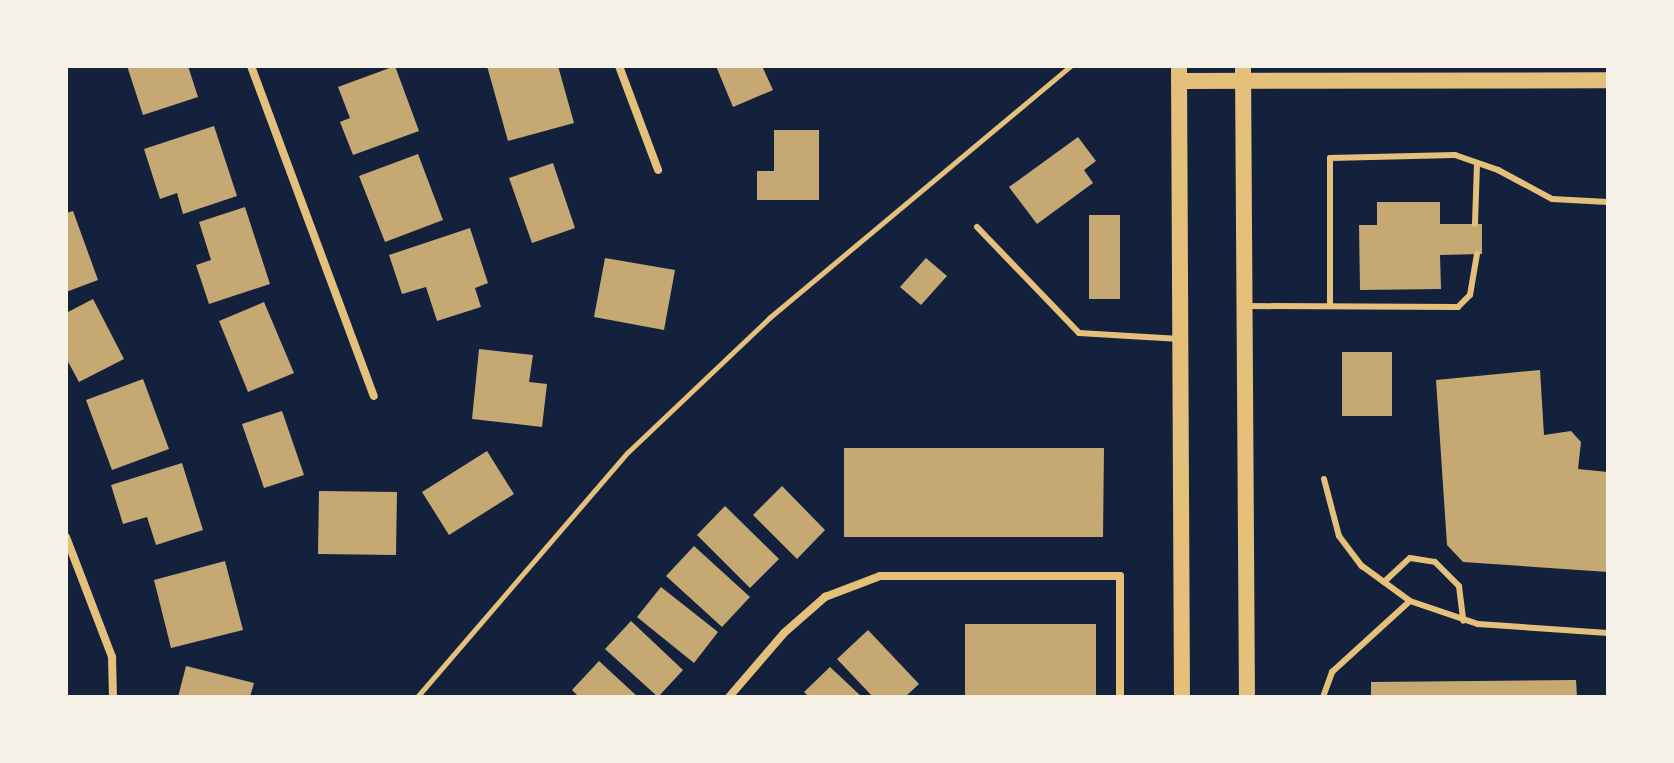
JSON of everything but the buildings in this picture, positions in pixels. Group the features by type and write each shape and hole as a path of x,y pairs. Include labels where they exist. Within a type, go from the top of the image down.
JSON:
{"main road":[{"path":"1182,697 1179,73 1608,80"},
{"path":"1243,74 1247,697"}],"street":[{"path":"251,66 374,396"},
{"path":"619,66 658,170"},
{"path":"66,537 112,657 113,697"},
{"path":"729,697 784,633 825,597 880,576 1120,576 1120,697"}],"lane":[{"path":"1330,303 1330,158 1455,155 1552,199 1608,202"},
{"path":"1475,224 1477,163"},
{"path":"977,227 1079,333 1180,339"},
{"path":"1244,306 1330,303 1458,307 1470,295 1477,254"},
{"path":"1324,479 1339,536 1362,566 1410,601 1463,621 1608,633"},
{"path":"1384,582 1410,558 1435,562 1459,586 1463,621"},
{"path":"1323,697 1332,672 1410,601"}],"path":[{"path":"417,697 628,452 769,318 1070,66"}]}
